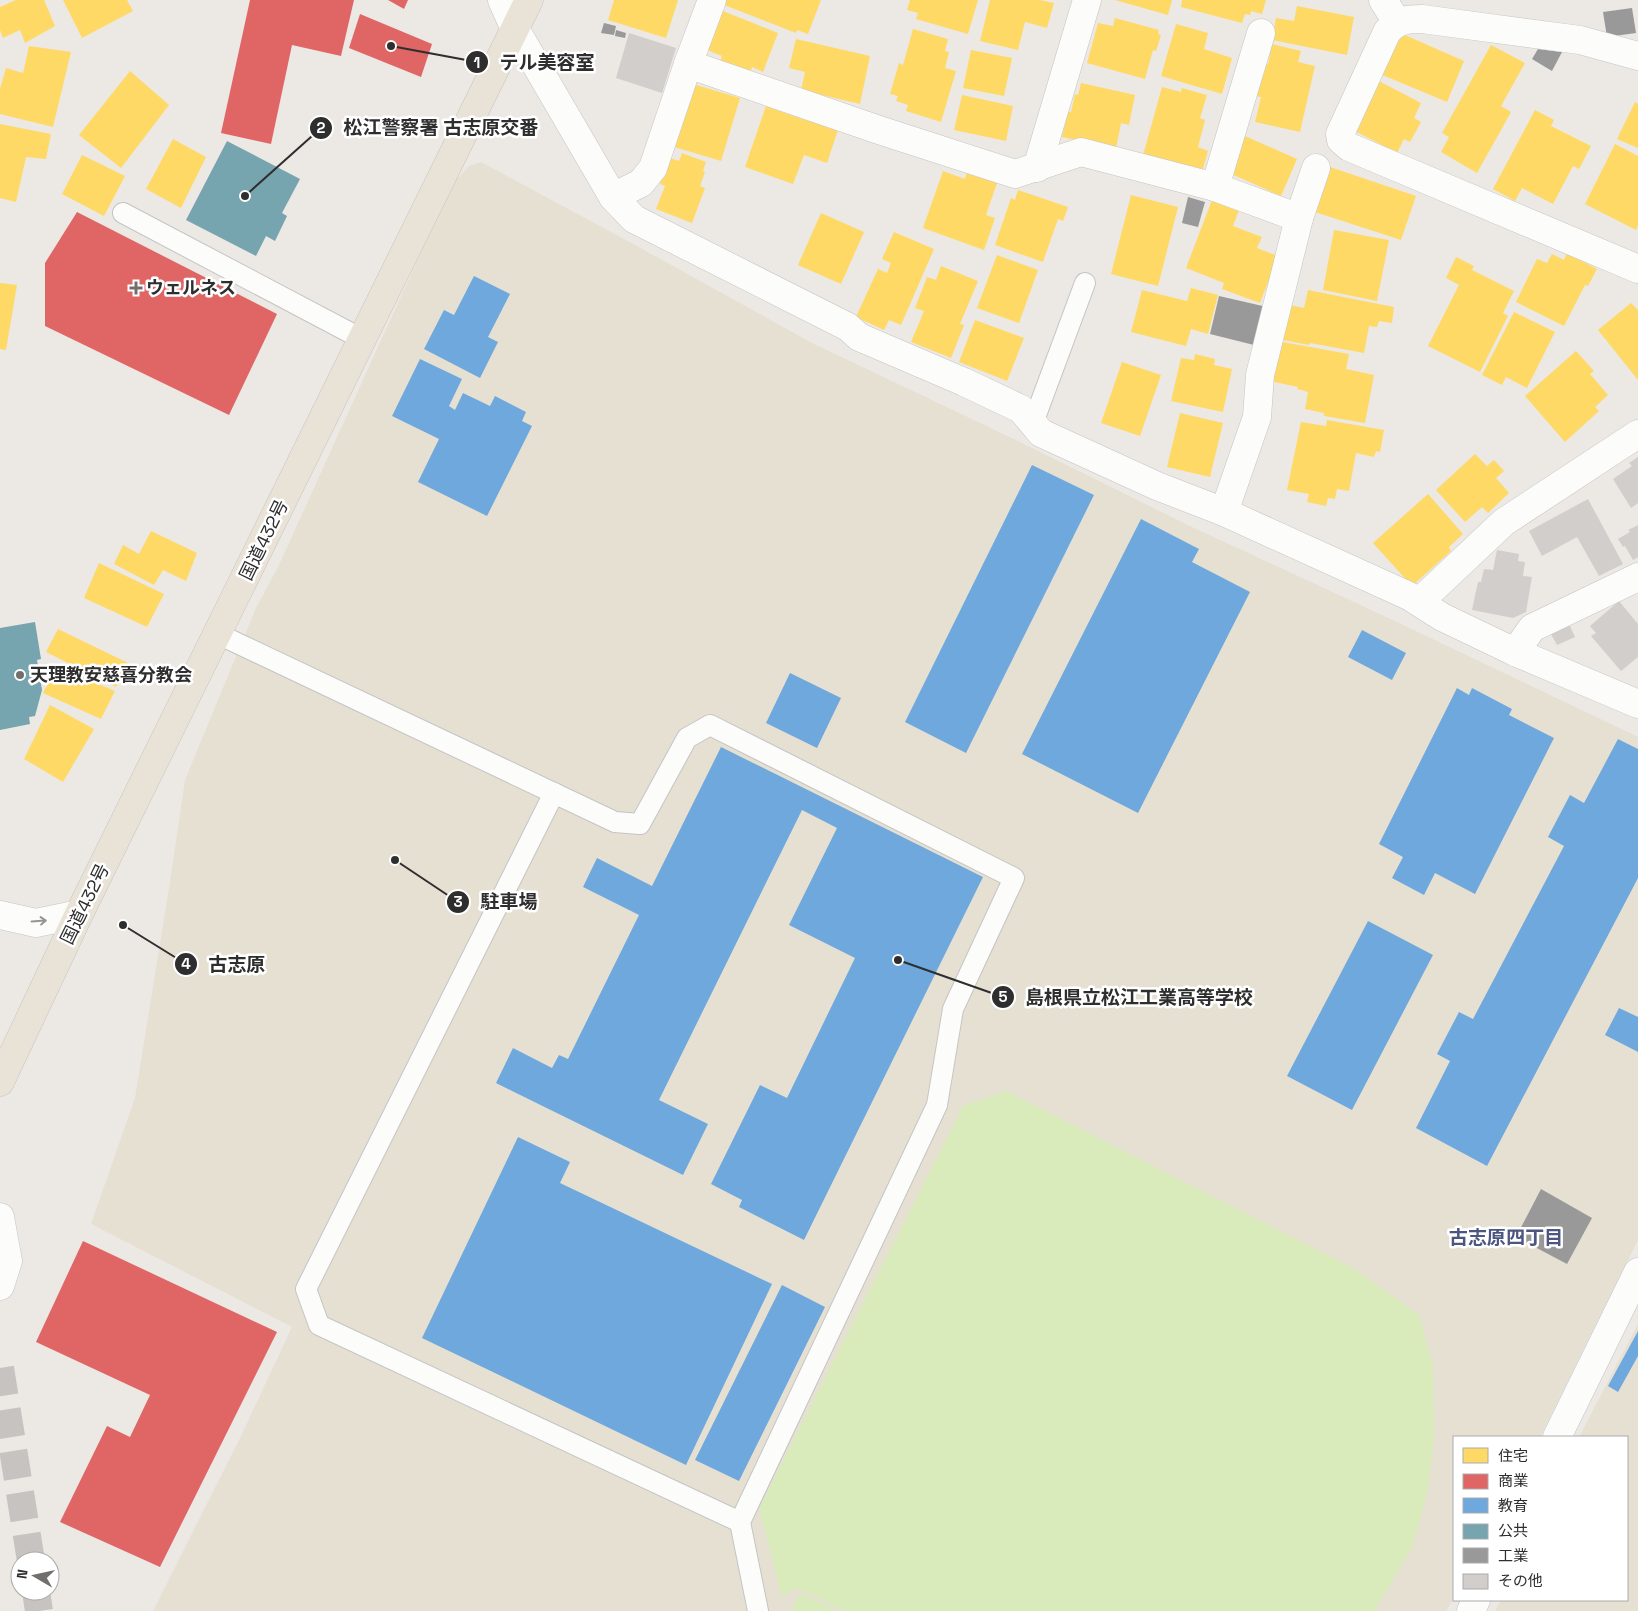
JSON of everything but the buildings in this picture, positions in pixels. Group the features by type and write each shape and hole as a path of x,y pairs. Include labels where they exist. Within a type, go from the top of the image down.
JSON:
{"highway":[{"name":"国道432号","path":"0,1082 79,914 529,0"}],"street":[{"path":"502,0 514,28 613,197 634,218 848,327 859,337 964,382 1021,409 1041,433 1157,486 1224,512 1409,596 1442,617 1515,652 1638,704"},
{"path":"613,197 641,183 653,168 712,0"},
{"path":"1037,168 1087,0"},
{"path":"1638,56 1580,40 1422,19 1408,20 1390,11 1387,32 1340,134 1344,144 1638,270"},
{"path":"1215,187 1261,33"},
{"path":"688,64 879,130 1015,174 1081,152 1215,187 1299,218"},
{"path":"1224,512 1257,417 1260,375 1299,218 1316,168"},
{"path":"1419,602 1504,522 1638,434"},
{"path":"1515,652 1532,628 1638,576"},
{"path":"0,915 36,923 79,914"},
{"path":"0,1217 8,1261 0,1286"},
{"path":"1556,1436 1638,1272"}],"lane":[{"path":"123,213 362,339"},
{"path":"1033,423 1085,282"},
{"path":"218,634 616,822 640,824 687,738 710,725 1014,878 953,1009 937,1105 740,1522 758,1611"},
{"path":"554,793 306,1289 319,1325 740,1522"}],"shaded area":[{"path":"481,162 814,344 1016,440 1190,526 1638,737 1638,1240 1540,1436 1453,1436 1453,1600 1446,1611 153,1611 240,1438 292,1327 91,1224 135,1098 185,780 256,608 279,565 437,217 455,181 469,166"},
{"path":"1638,1324 1638,1611 1495,1611 1500,1601 1628,1601 1628,1436 1580,1436"}],"green space":[{"path":"1006,1091 1355,1269 1419,1315 1433,1366 1434,1439 1427,1494 1411,1550 1374,1611 845,1611 797,1588 782,1597 759,1508 963,1106"},
{"path":"800,1593 839,1611 791,1611"}],"tunnel":[{"path":"0,1368 29,1551"},
{"path":"38,1601 39,1611"}],"place":[{"name":"テル美容室","path":"391,46"},
{"name":"松江警察署 古志原交番","path":"245,196"},
{"name":"ウェルネス","path":"136,288"},
{"name":"天理教安慈喜分教会","path":"20,675"},
{"name":"駐車場","path":"395,860"},
{"name":"古志原","path":"123,925"},
{"name":"島根県立松江工業高等学校","path":"898,960"}],"district":[{"name":"古志原四丁目","path":"1506,1237"}]}
